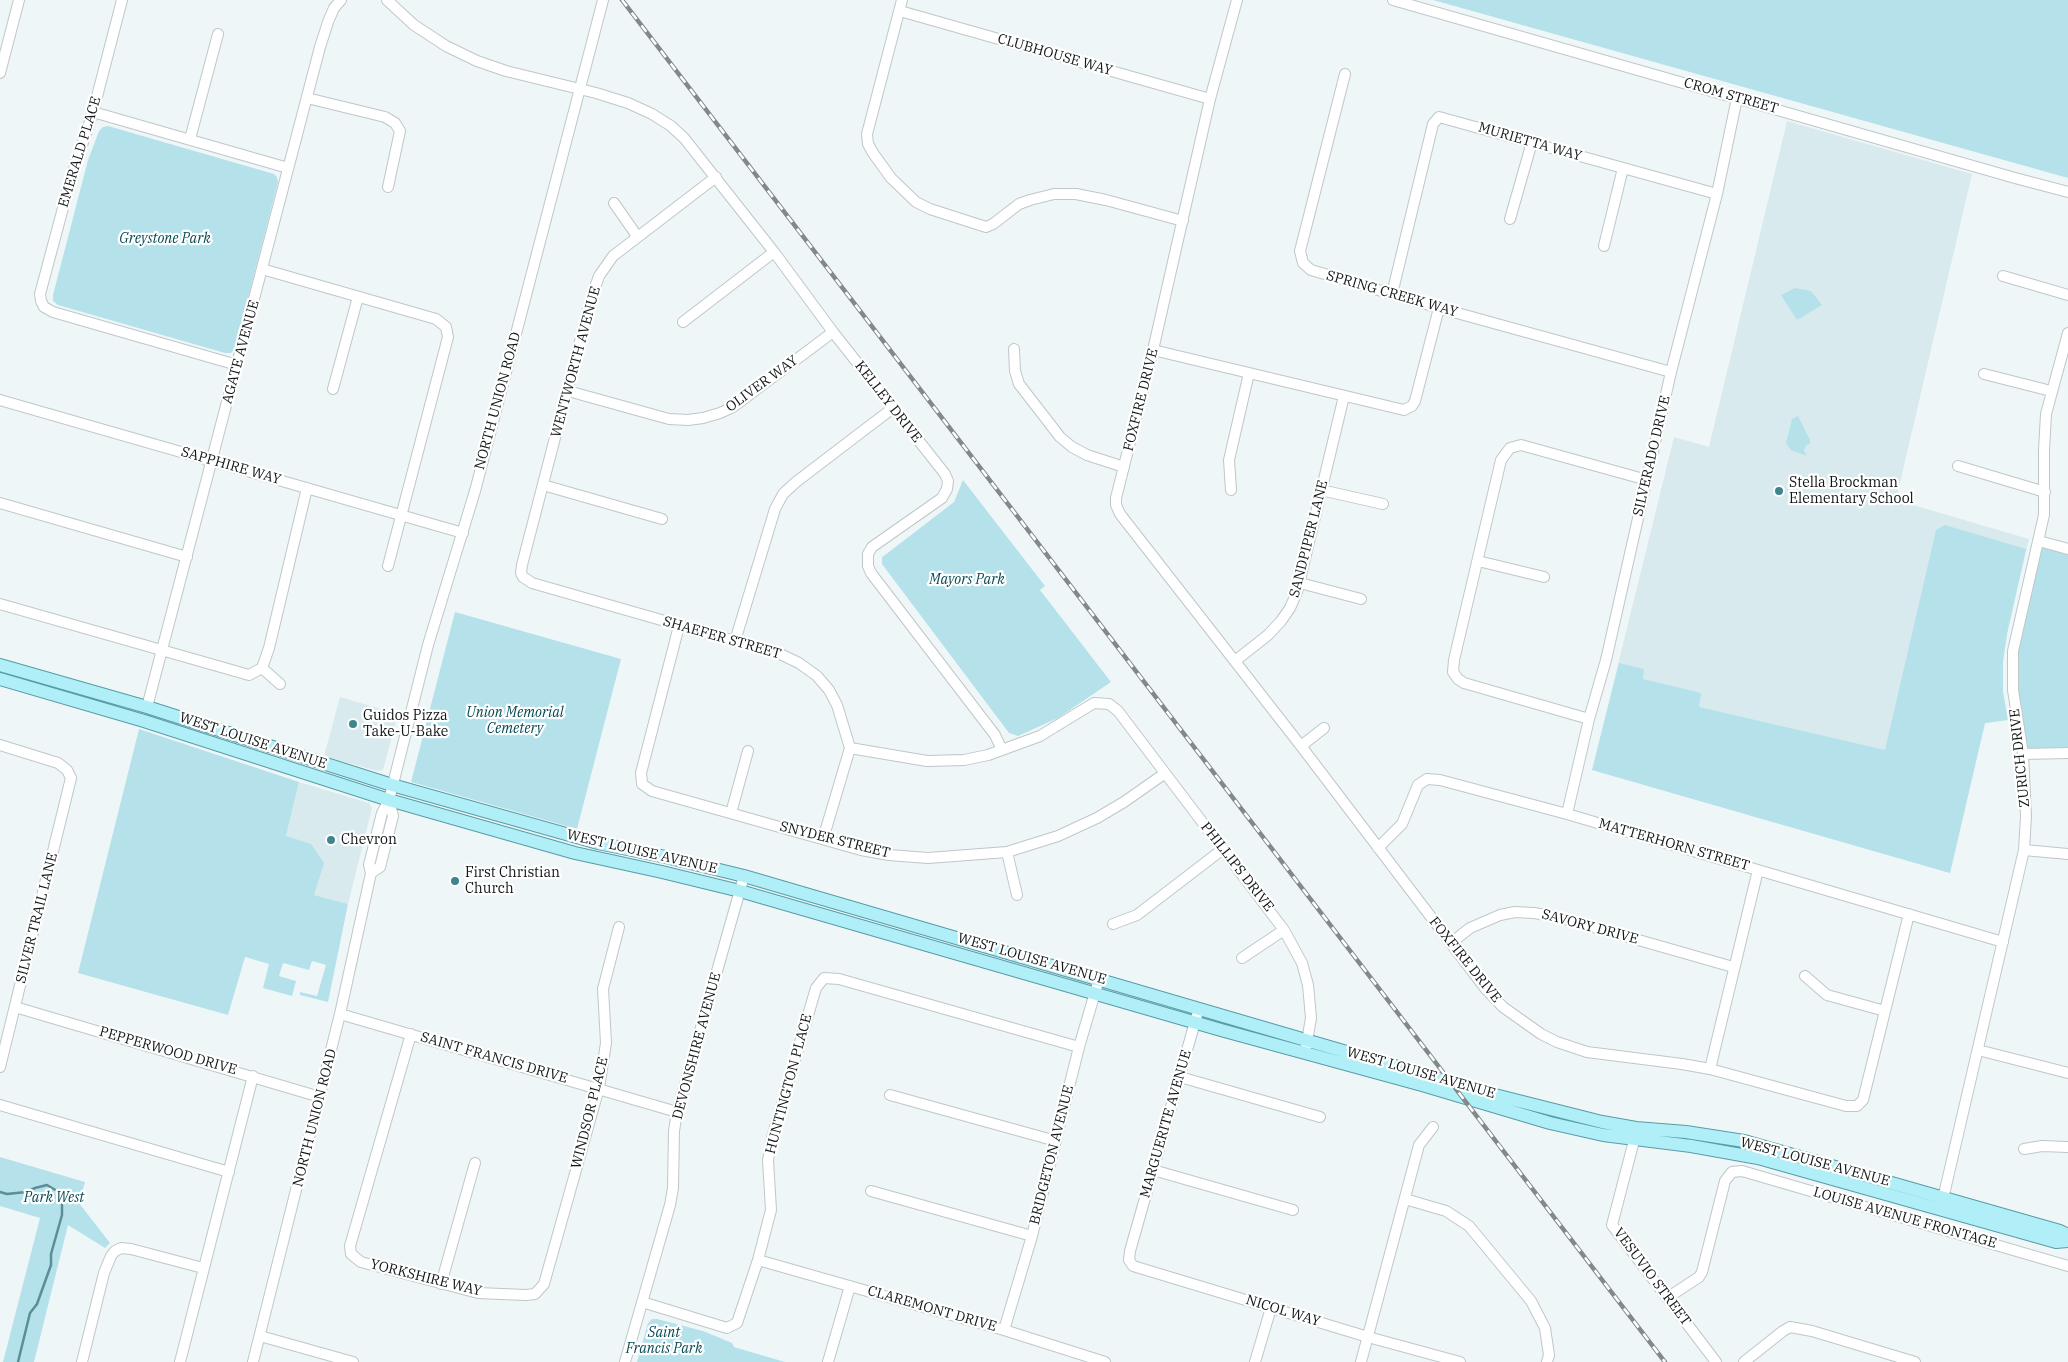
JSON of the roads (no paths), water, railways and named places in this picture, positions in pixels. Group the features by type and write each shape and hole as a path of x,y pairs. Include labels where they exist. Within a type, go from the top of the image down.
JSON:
{"main road":[{"name":"WEST LOUISE AVENUE","path":"0,665 147,707 392,785 598,843 666,856 744,876 1099,978 1199,1008 1306,1046"},
{"name":"WEST LOUISE AVENUE","path":"0,679 144,720 389,800 575,853 740,891 1195,1022 1306,1046 1571,1115 1636,1134 1758,1158 1908,1200 1942,1203 2060,1231 2068,1235"},
{"name":"WEST LOUISE AVENUE","path":"1636,1134 1686,1132 1744,1141 1942,1203 2056,1242 2068,1241"}],"street":[{"path":"0,73 19,0"},
{"name":"EMERALD PLACE","path":"122,0 93,112 71,178 40,294 42,304 53,312 237,365"},
{"name":"AGATE AVENUE","path":"147,707 307,98 328,22 334,8 341,0"},
{"name":"KELLEY DRIVE","path":"387,0 422,30 446,46 477,61 506,71 628,103 652,114 671,126 684,138 716,177 833,332 945,474 948,481 947,489 942,498 872,547 868,554 868,566 871,573 994,734 1002,750"},
{"name":"NORTH UNION ROAD","path":"253,1362 340,1014 371,874 369,865 382,812 389,800 428,645 463,533 603,0"},
{"path":"902,0 869,123 868,144 872,153 904,193 930,210 986,227 993,224 1015,207 1030,200 1054,194 1076,194 1106,200 1183,221"},
{"name":"FOXFIRE DRIVE","path":"1237,0 1210,99 1153,350 1116,498 1116,505 1120,514 1302,746 1485,988 1503,1007 1530,1027 1557,1042 1587,1052 1710,1069 1846,1106 1857,1106 1863,1100 1885,1011"},
{"name":"CROM STREET","path":"1393,0 2005,176 2068,192"},
{"name":"CLUBHOUSE WAY","path":"900,11 1210,99"},
{"path":"190,139 218,34"},
{"name":"SPRING CREEK WAY","path":"1345,74 1300,252 1303,263 1311,270 1439,308 1671,372"},
{"path":"307,98 385,117 395,123 400,131 388,187"},
{"name":"SILVERADO DRIVE","path":"1567,814 1589,719 1606,660 1671,372 1717,194 1737,98"},
{"path":"93,112 288,168"},
{"name":"MURIETTA WAY","path":"1392,294 1433,124 1439,117 1717,194"},
{"path":"1510,219 1532,142"},
{"path":"1604,246 1623,168"},
{"name":"WENTWORTH AVENUE","path":"541,585 532,583 523,577 521,573 522,565 591,299 599,276 613,256 716,177"},
{"path":"614,203 638,236"},
{"path":"683,322 774,252"},
{"path":"262,269 436,319 446,327 448,337 388,566"},
{"path":"2002,276 2068,295"},
{"path":"333,389 358,297"},
{"path":"1153,350 1404,410 1412,406 1415,401 1439,308"},
{"name":"OLIVER WAY","path":"568,390 669,419 688,420 703,418 720,414 733,407 833,332"},
{"name":"ZURICH DRIVE","path":"1942,1203 2024,850 2026,816 2022,754 2013,690 2013,651 2044,515 2046,414 2068,333"},
{"path":"1014,349 1015,371 1020,384 1060,436 1072,447 1086,455 1124,467"},
{"path":"1231,490 1229,460 1249,373"},
{"path":"1984,374 2052,391"},
{"name":"SANDPIPER LANE","path":"1236,661 1268,635 1290,608 1300,583 1344,396"},
{"name":"SAPPHIRE WAY","path":"0,400 463,533"},
{"path":"735,641 774,509 783,494 893,408"},
{"path":"1589,719 1464,684 1453,672 1501,460 1510,448 1521,445 1646,480"},
{"path":"1958,466 2045,492"},
{"path":"543,484 662,519"},
{"path":"0,604 249,675 262,668 269,648 307,488"},
{"path":"1321,490 1383,504"},
{"path":"0,502 187,556"},
{"path":"2039,541 2068,549"},
{"path":"1478,561 1544,577"},
{"path":"1300,583 1361,599"},
{"name":"SHAEFER STREET","path":"541,585 780,654 799,663 817,676 829,690 837,705 850,748"},
{"name":"SNYDER STREET","path":"679,626 641,773 642,784 652,791 861,850 898,856 952,857 1007,852 1058,836 1097,818 1164,774"},
{"path":"262,668 280,684"},
{"name":"PHILLIPS DRIVE","path":"1002,750 1040,736 1087,706 1100,702 1109,704 1118,711 1284,930 1302,963 1308,985 1311,1018 1306,1046"},
{"path":"1302,746 1324,728"},
{"name":"SILVER TRAIL LANE","path":"0,745 52,761 67,770 71,778 0,1067"},
{"path":"823,839 850,748 927,761 964,760 1002,750"},
{"path":"731,813 748,752"},
{"path":"2022,754 2068,753"},
{"name":"MATTERHORN STREET","path":"1378,848 1402,824 1418,785 1427,779 1440,780 1567,814 2003,942"},
{"path":"1113,924 1137,915 1223,849"},
{"path":"2024,850 2068,854"},
{"path":"1007,852 1017,895"},
{"path":"1710,1069 1733,967 1758,870"},
{"name":"DEVONSHIRE AVENUE","path":"625,1362 670,1205 673,1188 674,1131 677,1112 744,876"},
{"name":"SAVORY DRIVE","path":"1452,943 1470,928 1500,914 1514,912 1534,913 1558,917 1733,967"},
{"path":"1805,976 1827,995 1885,1011 1909,914"},
{"name":"WINDSOR PLACE","path":"535,1294 544,1284 599,1088 606,1043 603,989 618,927"},
{"path":"1242,958 1284,930"},
{"name":"HUNTINGTON PLACE","path":"642,1302 727,1328 739,1320 771,1210 768,1160 772,1138 816,988 821,980 828,977 863,986 1079,1048"},
{"name":"BRIDGETON AVENUE","path":"1004,1330 1032,1236 1079,1048 1099,978"},
{"name":"PEPPERWOOD DRIVE","path":"15,1007 320,1097"},
{"name":"MARGUERITE AVENUE","path":"1133,1239 1199,1008"},
{"name":"SAINT FRANCIS DRIVE","path":"340,1014 677,1112"},
{"name":"YORKSHIRE WAY","path":"411,1034 350,1246 353,1257 361,1262 478,1293 535,1294"},
{"path":"1978,1050 2068,1072"},
{"path":"180,1362 253,1076"},
{"path":"1180,1077 1320,1117"},
{"path":"890,1095 1056,1141"},
{"path":"0,1105 229,1172"},
{"path":"1361,1362 1419,1145 1433,1127"},
{"name":"VESUVIO STREET","path":"1636,1134 1612,1225 1716,1362"},
{"path":"2024,1149 2042,1146 2068,1147"},
{"path":"441,1284 475,1163"},
{"path":"1153,1170 1293,1210"},
{"name":"LOUISE AVENUE FRONTAGE","path":"1667,1298 1699,1277 1702,1272 1724,1181 1732,1172 1742,1171 2068,1266"},
{"path":"871,1191 1032,1236"},
{"path":"1405,1199 1446,1211 1469,1226 1531,1301 1545,1328 1549,1355 1548,1362"},
{"path":"1903,1218 1908,1200"},
{"name":"NICOL WAY","path":"1133,1239 1129,1260 1133,1266 1368,1337 1460,1362"},
{"path":"82,1362 104,1273 110,1256 115,1251 121,1248 131,1249 203,1268"},
{"name":"CLAREMONT DRIVE","path":"758,1260 1004,1330 1103,1362"},
{"path":"828,1362 850,1286"},
{"path":"1255,1362 1271,1308"},
{"path":"1744,1362 1790,1327 1812,1331 1915,1362"},
{"path":"260,1336 328,1359 353,1362"}],"waterway":[{"path":"0,1192 7,1194 26,1192 47,1185 57,1191 62,1197 62,1215 51,1254 51,1265 37,1304 30,1313 18,1362"}],"railway":[{"path":"622,0 1665,1362"}],"place":[{"name":"Stella Brockman Elementary School","path":"1779,491"},
{"name":"Guidos Pizza Take-U-Bake","path":"353,724"},
{"name":"Chevron","path":"331,840"},
{"name":"First Christian Church","path":"455,881"}],"park label":[{"name":"Greystone Park","path":"165,239"},
{"name":"Mayors Park","path":"967,580"},
{"name":"Union Memorial Cemetery","path":"515,722"},
{"name":"Park West","path":"54,1198"},
{"name":"Saint Francis Park","path":"664,1342"}]}
